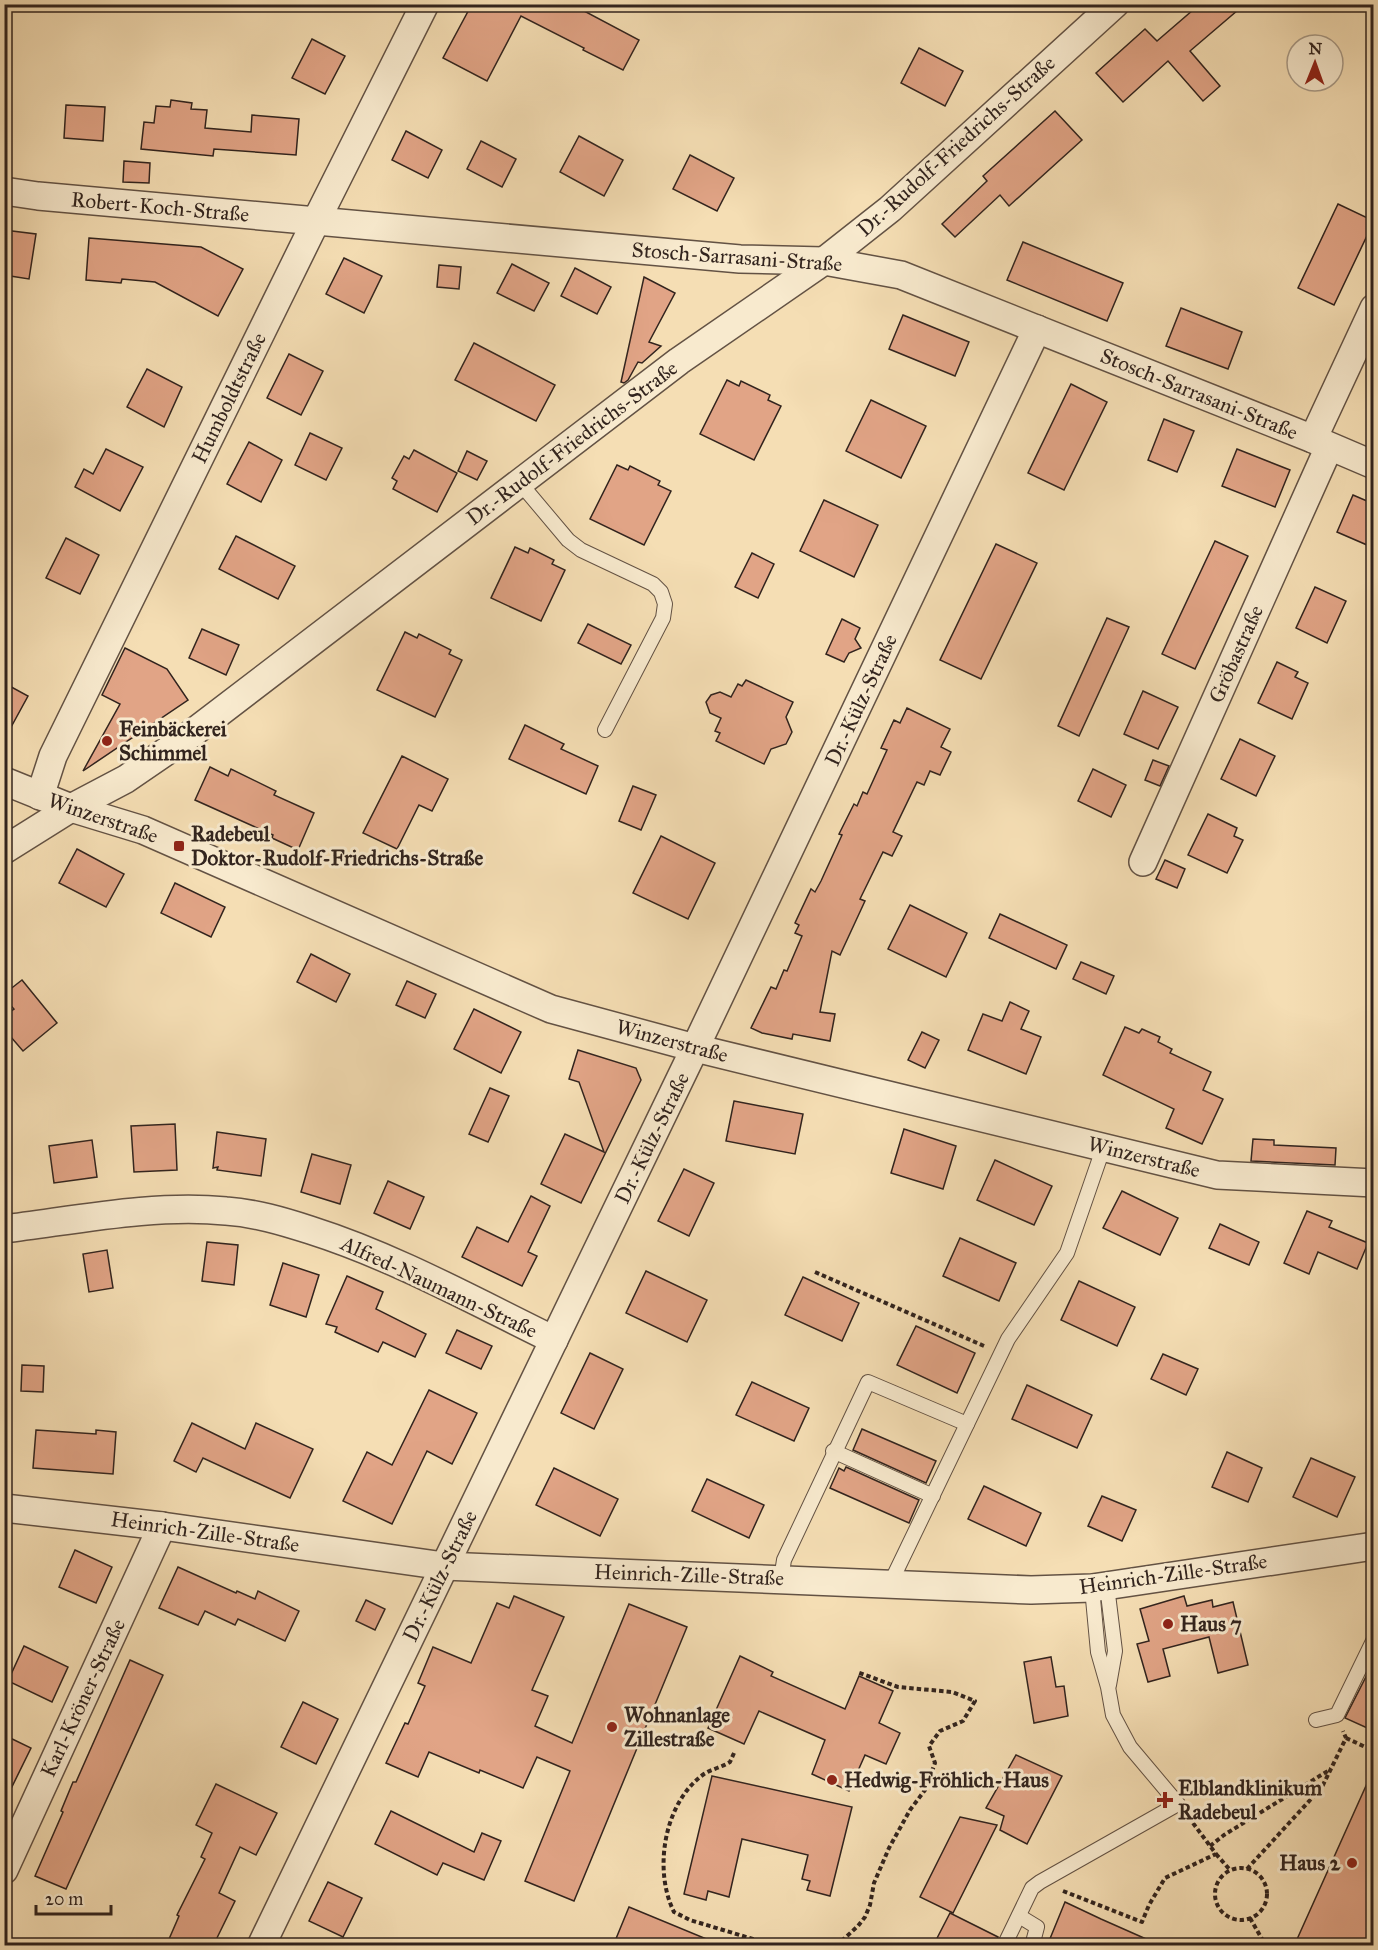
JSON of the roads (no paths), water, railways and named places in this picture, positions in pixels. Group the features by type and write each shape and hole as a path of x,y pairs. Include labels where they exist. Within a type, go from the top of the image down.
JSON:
{"street":[{"name":"Humboldtstraße","path":"40,796 53,756 425,4"},
{"name":"Dr.-Rudolf-Friedrichs-Straße","path":"4,850 70,808 126,779 190,735 680,361 824,261 890,209 1115,4"},
{"name":"Robert-Koch-Straße","path":"4,191 316,221"},
{"name":"Stosch-Sarrasani-Straße","path":"316,221 740,259 824,261 901,275 1374,465"},
{"name":"Gröbastraße","path":"1143,862 1321,443 1374,308"},
{"name":"Dr.-Külz-Straße","path":"261,1946 695,1048 1037,328"},
{"name":"Winzerstraße","path":"4,781 70,808 143,830 550,1009 695,1048 1217,1175 1374,1183"},
{"name":"Alfred-Naumann-Straße","path":"4,1229 159,1210 225,1210 253,1214 329,1236 386,1257 554,1340"},
{"name":"Heinrich-Zille-Straße","path":"4,1508 162,1526 444,1566 1031,1590 1099,1587 1374,1546"},
{"name":"Karl-Kröner-Straße","path":"4,1870 162,1526"}],"lane":[{"path":"520,483 568,540 581,550 653,584 661,592 665,604 663,618 605,730"},
{"path":"890,1584 1003,1354 1008,1339 1067,1252 1104,1146"},
{"path":"782,1579 784,1560 833,1451 868,1382 967,1424"},
{"path":"833,1451 933,1496"},
{"path":"1004,1946 1032,1888 1178,1804 1130,1746 1113,1715 1108,1687 1114,1651 1099,1587"},
{"path":"1316,1720 1337,1715 1374,1639"},
{"path":"1018,1916 1037,1927 1032,1946"}],"place":[{"name":"Feinbäckerei Schimmel","path":"107,741"},
{"name":"Radebeul Doktor-Rudolf-Friedrichs-Straße","path":"179,846"},
{"name":"Haus 7","path":"1168,1624"},
{"name":"Wohnanlage Zillestraße","path":"612,1727"},
{"name":"Hedwig-Fröhlich-Haus","path":"832,1780"},
{"name":"Elblandklinikum Radebeul","path":"1165,1800"},
{"name":"Haus 2","path":"1352,1863"}]}
